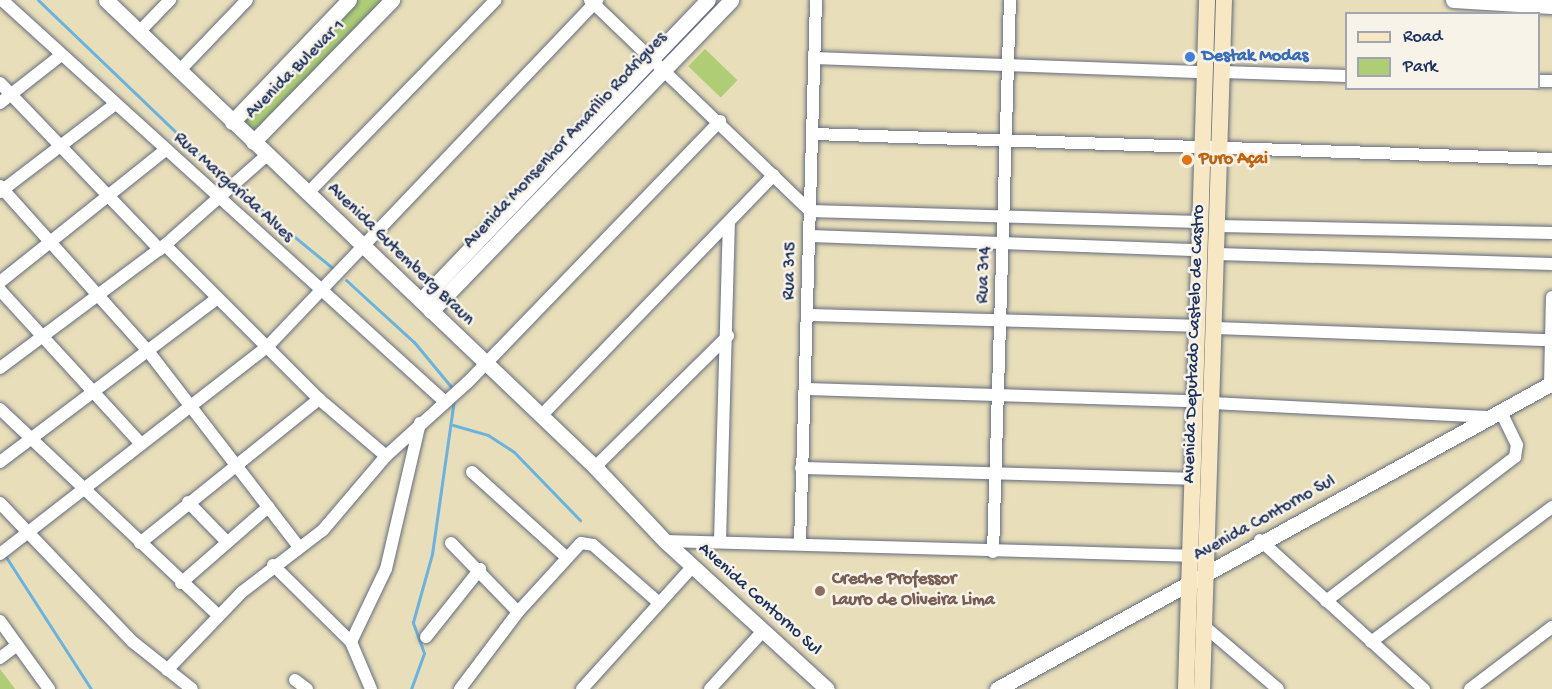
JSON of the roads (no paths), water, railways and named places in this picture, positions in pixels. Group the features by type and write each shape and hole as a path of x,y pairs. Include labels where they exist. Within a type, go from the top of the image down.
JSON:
{"main road":[{"name":"Avenida Deputado Castelo de Castro","path":"1202,689 1204,626 1193,479 1207,0"},
{"name":"Avenida Deputado Castelo de Castro","path":"1186,689 1189,583 1200,562 1213,403 1224,0"}],"street":[{"name":"Avenida Gutemberg Braun","path":"106,0 426,306 484,365 595,467 665,541"},
{"path":"139,32 170,0"},
{"path":"179,71 247,0"},
{"name":"Avenida Bulevar 1","path":"232,122 349,0"},
{"name":"Avenida Bulevar 1","path":"253,142 392,0"},
{"path":"308,193 496,0"},
{"name":"Avenida Monsenhor Amarilio Rodrigues","path":"426,306 657,62 708,0"},
{"name":"Avenida Monsenhor Amarilio Rodrigues","path":"657,62 731,0"},
{"name":"Rua 315","path":"800,543 811,236 816,0"},
{"name":"Rua 314","path":"993,552 994,474 1005,244 1010,0"},
{"path":"1453,0 1552,6"},
{"path":"0,554 267,347 365,248 594,1 810,211 1200,222"},
{"name":"Rua Margarida Alves","path":"6,3 60,56 219,201 443,400"},
{"path":"0,103 60,56"},
{"path":"814,58 1204,72"},
{"path":"1223,72 1345,76"},
{"path":"0,83 110,197 319,399 386,456"},
{"path":"114,105 1,189 148,351 299,547"},
{"path":"167,669 218,615 273,565 338,515 386,456 443,400 484,365 720,121"},
{"path":"814,134 1221,150 1552,159"},
{"path":"0,282 110,197 164,151"},
{"path":"0,368 162,247 219,201 267,155"},
{"path":"541,416 774,175"},
{"path":"720,541 728,336 729,224"},
{"path":"1219,226 1552,233"},
{"path":"811,236 1199,250"},
{"path":"1218,254 1552,264"},
{"path":"0,290 141,444"},
{"path":"1551,383 1552,297"},
{"path":"0,462 96,394 216,299"},
{"path":"808,315 1197,326"},
{"path":"1215,328 1550,340"},
{"path":"595,467 728,336"},
{"name":"Avenida Contorno Sul","path":"1200,562 1260,540 1551,383"},
{"path":"805,389 1195,401"},
{"path":"140,543 188,502 319,399"},
{"path":"1213,403 1496,414 1516,445 1515,457 1326,601"},
{"path":"0,409 83,491 218,615"},
{"path":"351,642 386,569 420,423"},
{"path":"801,468 1193,479"},
{"path":"472,472 566,557"},
{"path":"188,502 227,542"},
{"path":"0,503 25,534 167,669 192,689"},
{"path":"181,583 268,507"},
{"path":"1371,642 1552,507"},
{"path":"1260,540 1424,689"},
{"path":"665,541 800,543 1200,562"},
{"name":"Avenida Contorno Sul","path":"665,541 827,689"},
{"path":"460,689 518,612 566,557 585,542 658,602"},
{"path":"451,543 480,569 518,612"},
{"path":"273,565 351,642 371,689"},
{"path":"582,689 658,602 693,566"},
{"path":"426,638 480,569"},
{"name":"Avenida Contorno Sul","path":"997,689 1189,583"},
{"path":"0,621 49,689"},
{"path":"1204,626 1278,689"},
{"path":"1470,689 1552,627"},
{"path":"710,689 762,632"},
{"path":"0,658 16,646"},
{"path":"295,680 307,689"}],"waterway":[{"path":"38,0 226,180"},
{"path":"240,192 335,270"},
{"path":"346,280 414,342 453,389"},
{"path":"411,689 424,653 413,622 432,554 454,400"},
{"path":"453,425 488,435 514,452 580,520"},
{"path":"6,557 91,689"}],"place":[{"name":"Destak Modas","path":"1190,57"},
{"name":"Puro Açai","path":"1187,160"},
{"name":"Creche Professor Lauro de Oliveira Lima","path":"820,591"}]}
